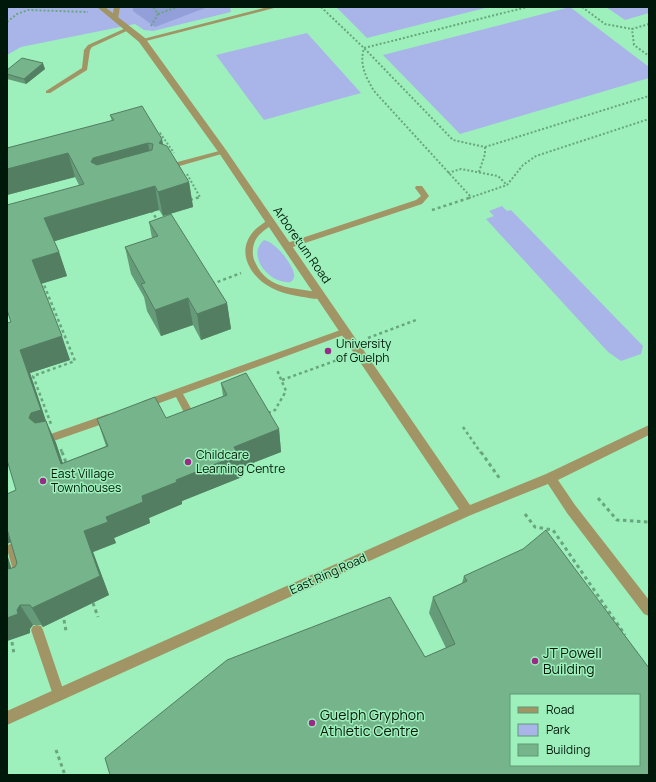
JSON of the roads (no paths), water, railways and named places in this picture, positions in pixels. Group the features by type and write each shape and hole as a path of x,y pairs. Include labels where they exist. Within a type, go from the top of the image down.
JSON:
{"street":[{"name":"Arboretum Road","path":"102,7 142,40 223,152 445,476 467,511"},
{"name":"East Ring Road","path":"7,718 467,511 550,478 649,430"},
{"path":"550,478 649,610"}],"lane":[{"path":"115,19 117,7"},
{"path":"142,40 276,7"},
{"path":"48,92 84,69 87,50 90,46 128,29"},
{"path":"169,167 223,152"},
{"path":"287,246 419,202 425,196 420,188"},
{"path":"270,222 255,234 249,246 250,259 253,268 263,279 279,289 295,293 321,296"},
{"path":"134,408 346,331"},
{"path":"178,392 195,424"},
{"path":"45,440 119,414"},
{"path":"12,548 22,583"},
{"path":"37,630 59,695"}],"place":[{"name":"University of Guelph","path":"328,351"},
{"name":"Childcare Learning Centre","path":"188,462"},
{"name":"East Village Townhouses","path":"43,481"},
{"name":"JT Powell Building","path":"535,661"},
{"name":"Guelph Gryphon Athletic Centre","path":"312,723"}]}
